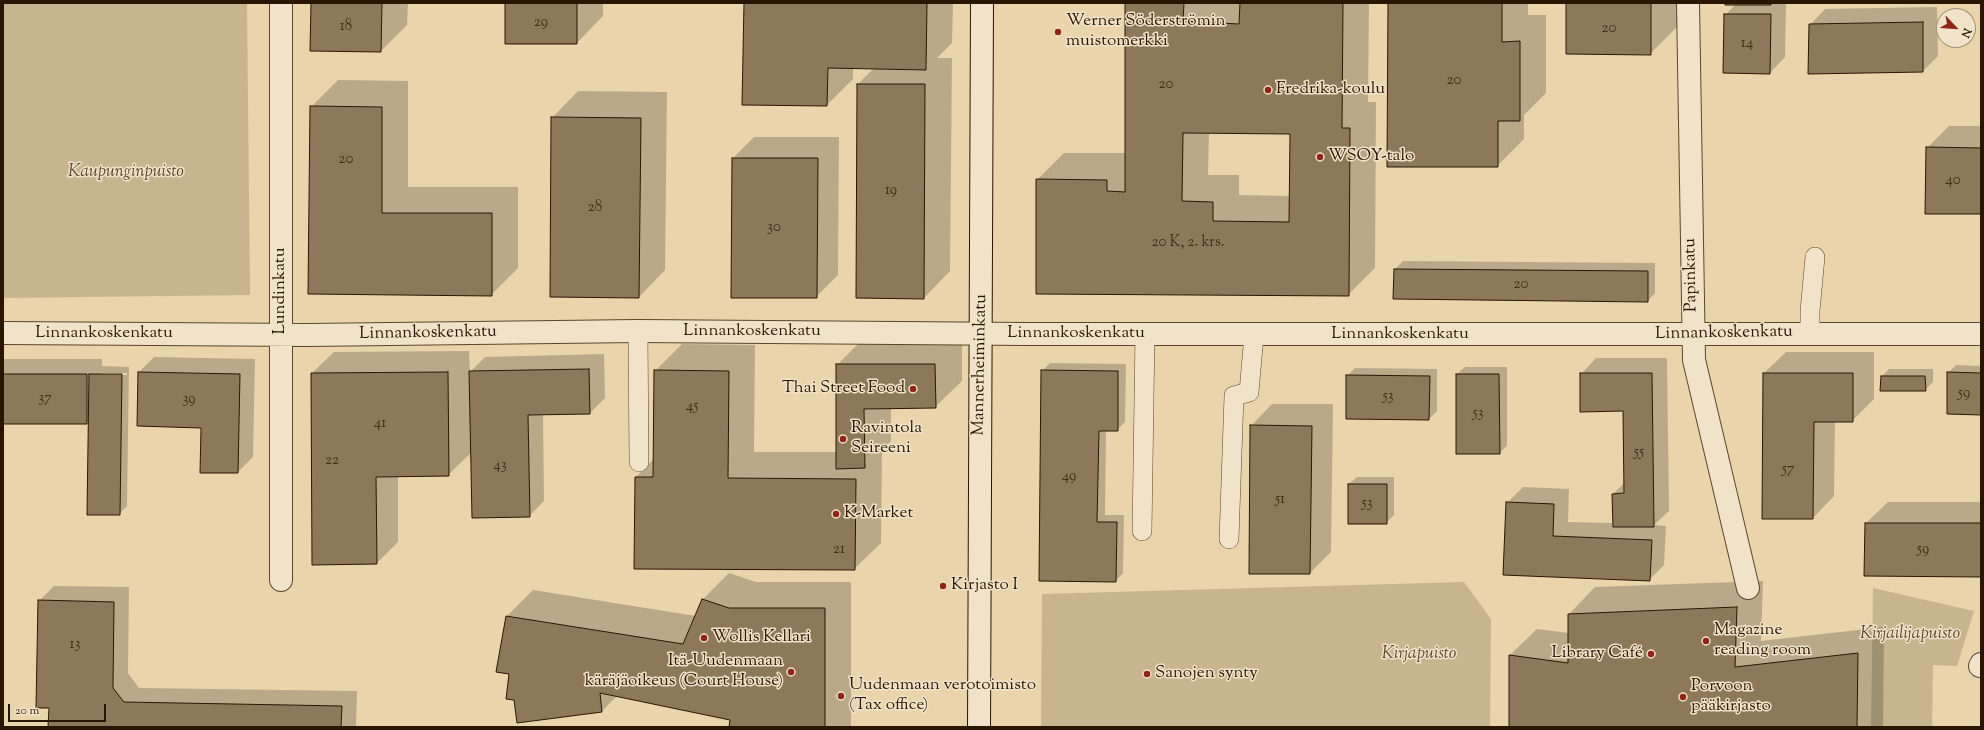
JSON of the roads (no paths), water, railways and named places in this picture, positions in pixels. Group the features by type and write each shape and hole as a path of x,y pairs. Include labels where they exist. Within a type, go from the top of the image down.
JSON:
{"street":[{"name":"Lundinkatu","path":"281,3 281,580"},
{"name":"Mannerheiminkatu","path":"979,727 982,3"},
{"name":"Papinkatu","path":"1688,3 1694,360 1748,588"},
{"name":"Linnankoskenkatu","path":"3,333 281,335 638,331 1027,334 1981,334"}],"lane":[{"path":"1810,333 1810,311 1815,257"},
{"path":"638,331 639,462"},
{"path":"1142,531 1145,334"},
{"path":"1229,539 1234,396 1249,392 1254,334"}],"place":[{"name":"Werner Söderströmin muistomerkki","path":"1058,32"},
{"name":"Fredrika-koulu","path":"1268,90"},
{"name":"WSOY-talo","path":"1320,157"},
{"name":"Thai Street Food","path":"913,389"},
{"name":"Ravintola Seireeni","path":"843,439"},
{"name":"K-Market","path":"836,514"},
{"name":"Kirjasto I","path":"943,586"},
{"name":"Wollis Kellari","path":"704,638"},
{"name":"Magazine reading room","path":"1706,641"},
{"name":"Library Café","path":"1651,654"},
{"name":"Itä-Uudenmaan käräjäoikeus (Court House)","path":"791,672"},
{"name":"Sanojen synty","path":"1147,674"},
{"name":"Uudenmaan verotoimisto (Tax office)","path":"841,696"},
{"name":"Porvoon pääkirjasto","path":"1683,697"}],"park label":[{"name":"Kaupunginpuisto","path":"126,173"},
{"name":"Kirjailijapuisto","path":"1910,635"},
{"name":"Kirjapuisto","path":"1419,655"}]}
